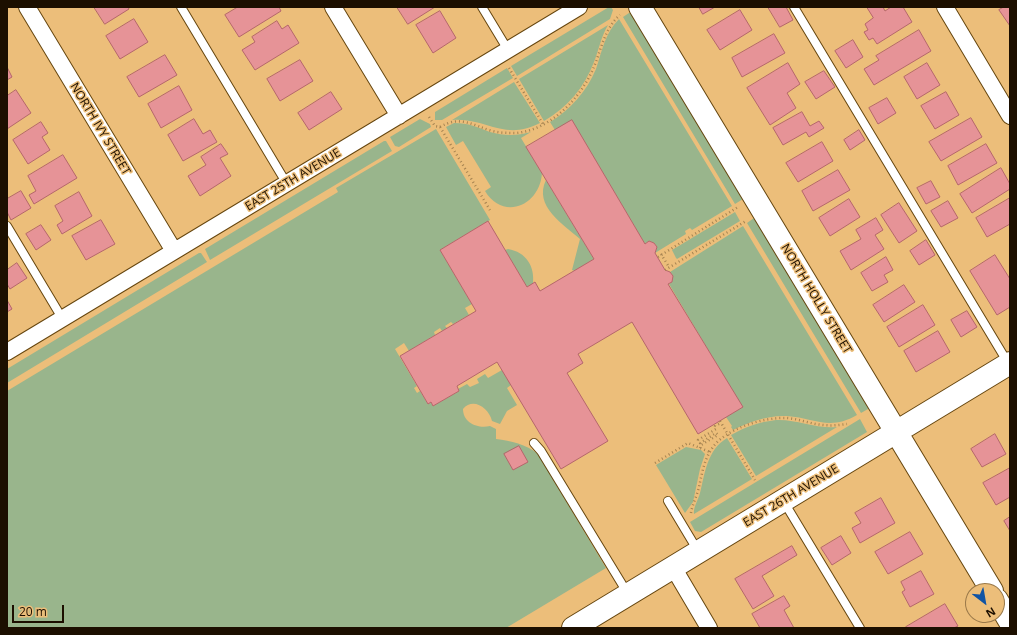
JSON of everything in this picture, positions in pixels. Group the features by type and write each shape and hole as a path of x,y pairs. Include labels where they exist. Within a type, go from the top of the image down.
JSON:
{"street":[{"name":"NORTH IVY STREET","path":"27,7 174,251"},
{"path":"333,7 399,116"},
{"name":"EAST 25TH AVENUE","path":"7,352 579,7"},
{"name":"NORTH HOLLY STREET","path":"640,7 987,583"},
{"path":"945,7 1010,116"},
{"name":"EAST 26TH AVENUE","path":"572,628 1010,364"},
{"path":"673,567 709,628"}],"lane":[{"path":"181,7 287,184"},
{"path":"482,7 508,50"},
{"path":"794,7 1010,364"},
{"path":"7,226 62,318"},
{"path":"534,444 541,451 628,594"},
{"path":"668,501 699,552"},
{"path":"783,501 860,628"}],"path":[{"path":"440,127 450,122 462,121 493,131 516,133 532,130 561,113 584,88 594,68 608,30 614,20 620,15"},
{"path":"508,66 543,124"},
{"path":"428,114 435,126 440,127 490,210"},
{"path":"658,257 741,206"},
{"path":"665,270 749,219"},
{"path":"661,254 669,268"},
{"path":"692,518 691,512 697,495 701,473 710,452 720,440 728,435 754,422 780,418 824,425 847,424"},
{"path":"700,448 701,445 718,435 716,433 700,443 698,440 716,428 715,426 720,422 755,480"},
{"path":"655,463 688,443 710,452"}],"green space":[{"path":"609,7 613,10 610,19 517,76 511,66"},
{"path":"631,13 743,199 735,204 623,17"},
{"path":"619,19 732,206 692,230 690,228 685,231 686,234 655,253 657,247 654,243 649,241 645,244 572,121 555,130 550,122 571,106 588,85 596,69 607,36 614,24"},
{"path":"608,25 590,71 580,88 561,110 544,121 519,79"},
{"path":"507,68 513,78 442,120 435,120 435,112"},
{"path":"514,82 540,123 527,128 505,130 475,122 452,120"},
{"path":"420,119 430,124 431,127 399,147 395,146 390,137"},
{"path":"454,123 469,125 500,134 516,135 531,132 521,138 542,173 540,184 535,194 520,206 510,207 501,205 493,200 485,191 491,187 463,141 456,145 446,127"},
{"path":"436,129 490,220 440,250 472,304 465,308 469,315 453,324 451,322 445,326 447,328 442,331 440,328 434,332 435,335 409,351 404,343 395,349 417,386 414,388 417,393 420,391 428,404 431,402 433,406 459,391 458,389 467,384 470,387 479,383 477,379 485,374 488,378 502,370 511,385 507,388 517,405 507,411 500,424 492,421 488,412 476,404 471,404 463,409 466,418 476,426 490,426 496,429 496,439 518,444 538,454 606,568 506,628 7,628 7,391 338,192 336,188"},
{"path":"386,141 392,151 210,260 205,249"},
{"path":"546,180 594,259 575,271 572,270 580,239 552,214 547,206 543,189"},
{"path":"735,212 740,221 677,259 676,258 672,250"},
{"path":"754,218 868,409 861,413 747,223"},
{"path":"743,226 857,415 847,420 830,423 797,417 780,416 752,422 733,430 731,427 732,426 726,417 742,407 669,284 672,282 673,276 670,272"},
{"path":"508,249 520,253 528,261 531,266 533,284 527,287 505,250"},
{"path":"201,253 207,262 7,383 7,369"},
{"path":"860,419 867,432 701,532 695,531 690,522"},
{"path":"776,420 791,421 822,427 837,427 756,476 731,435 752,425"},
{"path":"727,438 752,479 694,514 705,470 711,455 720,443"},
{"path":"686,447 701,450 705,454 700,469 693,502 685,513 656,465"}],"building":[{"path":"94,7 128,7 129,9 105,24"},
{"path":"238,7 279,7 281,11 239,37 225,15"},
{"path":"397,7 435,7 408,24"},
{"path":"699,7 715,7 703,14"},
{"path":"768,7 786,7 793,20 780,27"},
{"path":"867,7 883,7 885,11 891,7 903,7 912,22 877,44 873,38 869,40 864,32 868,30 865,24 873,18"},
{"path":"1004,7 1010,7 1010,26 999,10"},
{"path":"740,10 752,30 720,50 707,30"},
{"path":"440,11 456,38 433,53 416,25"},
{"path":"134,19 148,42 120,59 106,36"},
{"path":"277,21 282,29 288,25 299,43 255,70 242,50 255,42 252,37"},
{"path":"919,30 931,51 874,85 864,69 879,60 876,56"},
{"path":"774,34 785,53 742,77 732,58"},
{"path":"853,40 863,57 846,68 835,51"},
{"path":"165,55 177,75 139,97 127,77"},
{"path":"300,60 313,81 280,101 267,79"},
{"path":"788,63 800,84 787,93 796,108 770,125 747,88"},
{"path":"927,63 940,85 917,99 904,77"},
{"path":"7,67 12,77 7,80"},
{"path":"824,71 835,87 816,99 805,82"},
{"path":"179,86 192,110 161,128 148,104"},
{"path":"16,90 31,113 7,129 7,96"},
{"path":"331,92 342,109 309,130 298,113"},
{"path":"946,92 959,115 935,129 921,106"},
{"path":"887,98 896,113 878,124 869,108"},
{"path":"802,112 810,126 819,121 824,128 809,137 806,132 783,145 773,128"},
{"path":"971,118 982,137 941,161 929,142"},
{"path":"194,119 203,134 210,130 217,142 183,161 168,135"},
{"path":"572,120 645,244 649,241 654,243 657,247 655,253 665,270 670,272 673,276 672,282 668,284 743,407 698,434 632,322 578,354 583,363 567,373 608,441 561,469 497,362 457,386 459,391 433,406 431,402 428,404 400,356 476,311 440,250 488,221 527,287 535,282 540,291 594,259 526,147"},
{"path":"41,122 48,133 42,137 50,150 28,164 13,140"},
{"path":"859,130 865,140 850,150 844,140"},
{"path":"822,142 833,161 798,182 786,163"},
{"path":"221,144 228,154 220,158 231,176 200,196 188,176 206,165 201,157"},
{"path":"986,144 997,163 958,185 948,166"},
{"path":"63,155 77,178 34,204 29,195 36,191 28,176"},
{"path":"1001,168 1010,184 1010,189 972,213 960,194"},
{"path":"838,170 850,190 813,211 802,191"},
{"path":"931,181 940,197 926,204 917,188"},
{"path":"21,191 31,208 11,220 7,212 7,199"},
{"path":"79,192 92,216 62,234 57,225 63,221 55,206"},
{"path":"1010,198 1010,224 987,237 976,218"},
{"path":"849,199 860,217 830,236 819,218"},
{"path":"948,201 958,218 941,227 931,211"},
{"path":"899,203 917,231 899,243 881,215"},
{"path":"876,218 883,230 875,235 884,249 851,270 840,251 861,239 856,230"},
{"path":"101,220 115,244 86,260 72,236"},
{"path":"41,225 51,240 36,250 26,234"},
{"path":"926,240 935,255 919,265 910,251"},
{"path":"995,255 1010,279 1010,307 997,315 970,271"},
{"path":"886,257 893,270 884,275 888,282 872,291 861,273"},
{"path":"17,263 27,278 10,289 7,284 7,270"},
{"path":"904,285 915,302 884,322 873,305"},
{"path":"7,300 12,309 7,312"},
{"path":"923,305 935,325 899,347 887,327"},
{"path":"967,311 977,327 961,337 951,320"},
{"path":"938,331 950,352 916,372 904,351"},
{"path":"995,434 1006,454 982,467 971,449"},
{"path":"519,446 528,462 513,470 504,454"},
{"path":"1010,468 1010,497 996,505 983,483"},
{"path":"881,498 895,523 860,543 852,528 861,523 855,513"},
{"path":"1010,517 1010,531 1004,521"},
{"path":"910,532 923,554 888,574 875,552"},
{"path":"841,536 851,553 832,565 821,548"},
{"path":"792,546 797,555 762,576 774,596 753,609 735,579"},
{"path":"921,571 934,594 910,607 902,592 905,590 901,582"},
{"path":"784,596 790,606 784,610 794,628 760,628 752,614"},
{"path":"945,604 958,626 954,628 906,627"}]}
